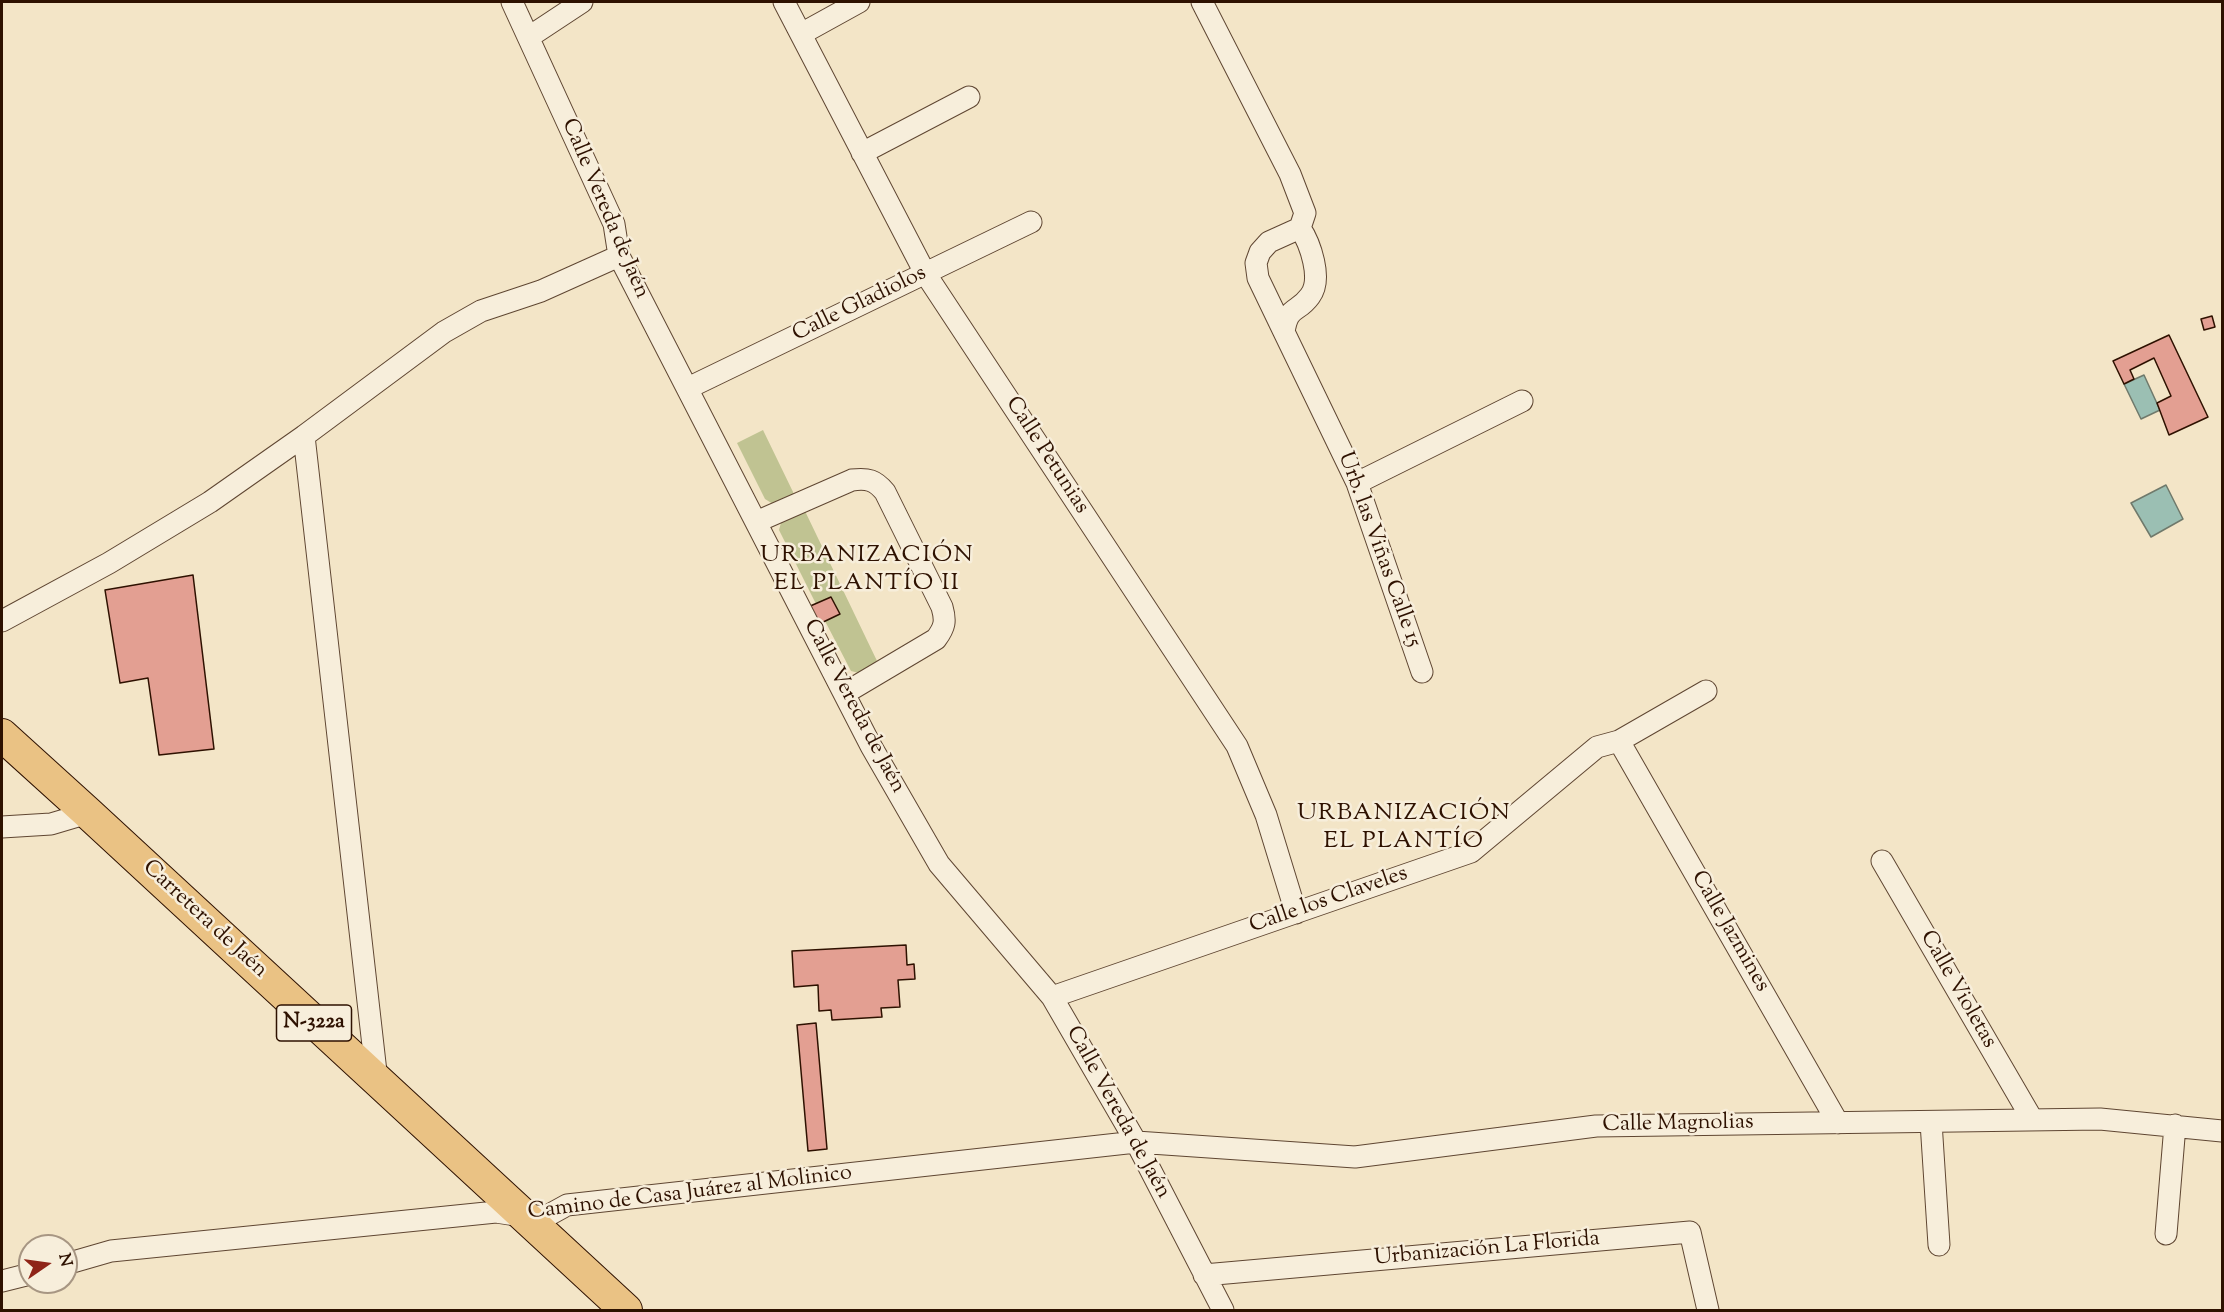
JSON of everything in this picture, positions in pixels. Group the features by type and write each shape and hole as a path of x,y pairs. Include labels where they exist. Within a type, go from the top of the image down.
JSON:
{"highway":[{"name":"Carretera de Jaén","path":"2,735 376,1081 535,1216 621,1306"}],"street":[{"name":"Calle Vereda de Jaén","path":"512,2 614,224 619,256 871,746 939,864 1052,997 1136,1142 1223,1311"},
{"path":"529,37 582,2"},
{"name":"Calle Petunias","path":"784,2 925,273 1237,746 1266,815 1296,914"},
{"path":"801,34 859,2"},
{"path":"1202,2 1290,174 1305,213 1300,228 1309,241 1315,275 1314,284 1312,293 1302,304 1289,312 1284,332"},
{"path":"862,153 969,97"},
{"name":"Calle Gladiolos","path":"688,388 1031,222"},
{"name":"Urb. las Viñas Calle 15","path":"1300,228 1269,242 1260,252 1256,262 1258,278 1357,483 1422,672"},
{"path":"2,621 109,563 200,508 304,436 444,332 481,311 541,291 619,256"},
{"path":"1357,483 1522,401"},
{"path":"304,436 376,1081"},
{"path":"756,522 852,480 865,478 877,482 885,492 942,607 945,619 943,630 936,639 845,693"},
{"name":"Calle los Claveles","path":"1052,997 1471,852 1597,747 1619,741 1706,691"},
{"name":"Calle Jazmines","path":"1619,741 1838,1123"},
{"path":"2,827 51,824 88,813"},
{"name":"Calle Violetas","path":"1882,861 2032,1119"},
{"name":"Calle Magnolias","path":"1136,1142 1356,1157 1596,1126 2100,1119 2223,1131"},
{"path":"1931,1122 1939,1245"},
{"path":"2166,1234 2175,1125"},
{"name":"Camino de Casa Juárez al Molinico","path":"78,1261 111,1251 383,1222 496,1212 535,1216 567,1205 1136,1142"},
{"name":"Urbanización La Florida","path":"1204,1275 1689,1232 1708,1311"},
{"path":"2,1281 18,1277"}],"green space":[{"path":"763,430 794,494 773,504 765,499 737,443"},
{"path":"804,509 878,663 859,673 851,671 825,621 840,614 831,597 816,604 779,530 782,519"}],"water":[{"path":"2144,375 2160,410 2141,419 2124,384"},
{"path":"2166,485 2183,519 2151,537 2131,503"}],"building":[{"path":"2212,316 2215,327 2204,330 2201,319"},
{"path":"2169,335 2208,417 2169,435 2157,403 2171,396 2154,358 2130,370 2134,379 2124,384 2113,361"},
{"path":"193,575 214,749 159,755 148,678 120,683 105,590"},
{"path":"831,597 840,614 817,625 808,607"},
{"path":"906,945 907,965 914,964 915,979 898,980 900,1007 881,1008 882,1017 832,1020 831,1010 819,1011 818,985 794,987 792,951"},
{"path":"816,1023 827,1149 808,1151 797,1025"}],"district":[{"name":"URBANIZACIÓN EL PLANTÍO II","path":"867,571"},
{"name":"URBANIZACIÓN EL PLANTÍO","path":"1404,829"}]}
